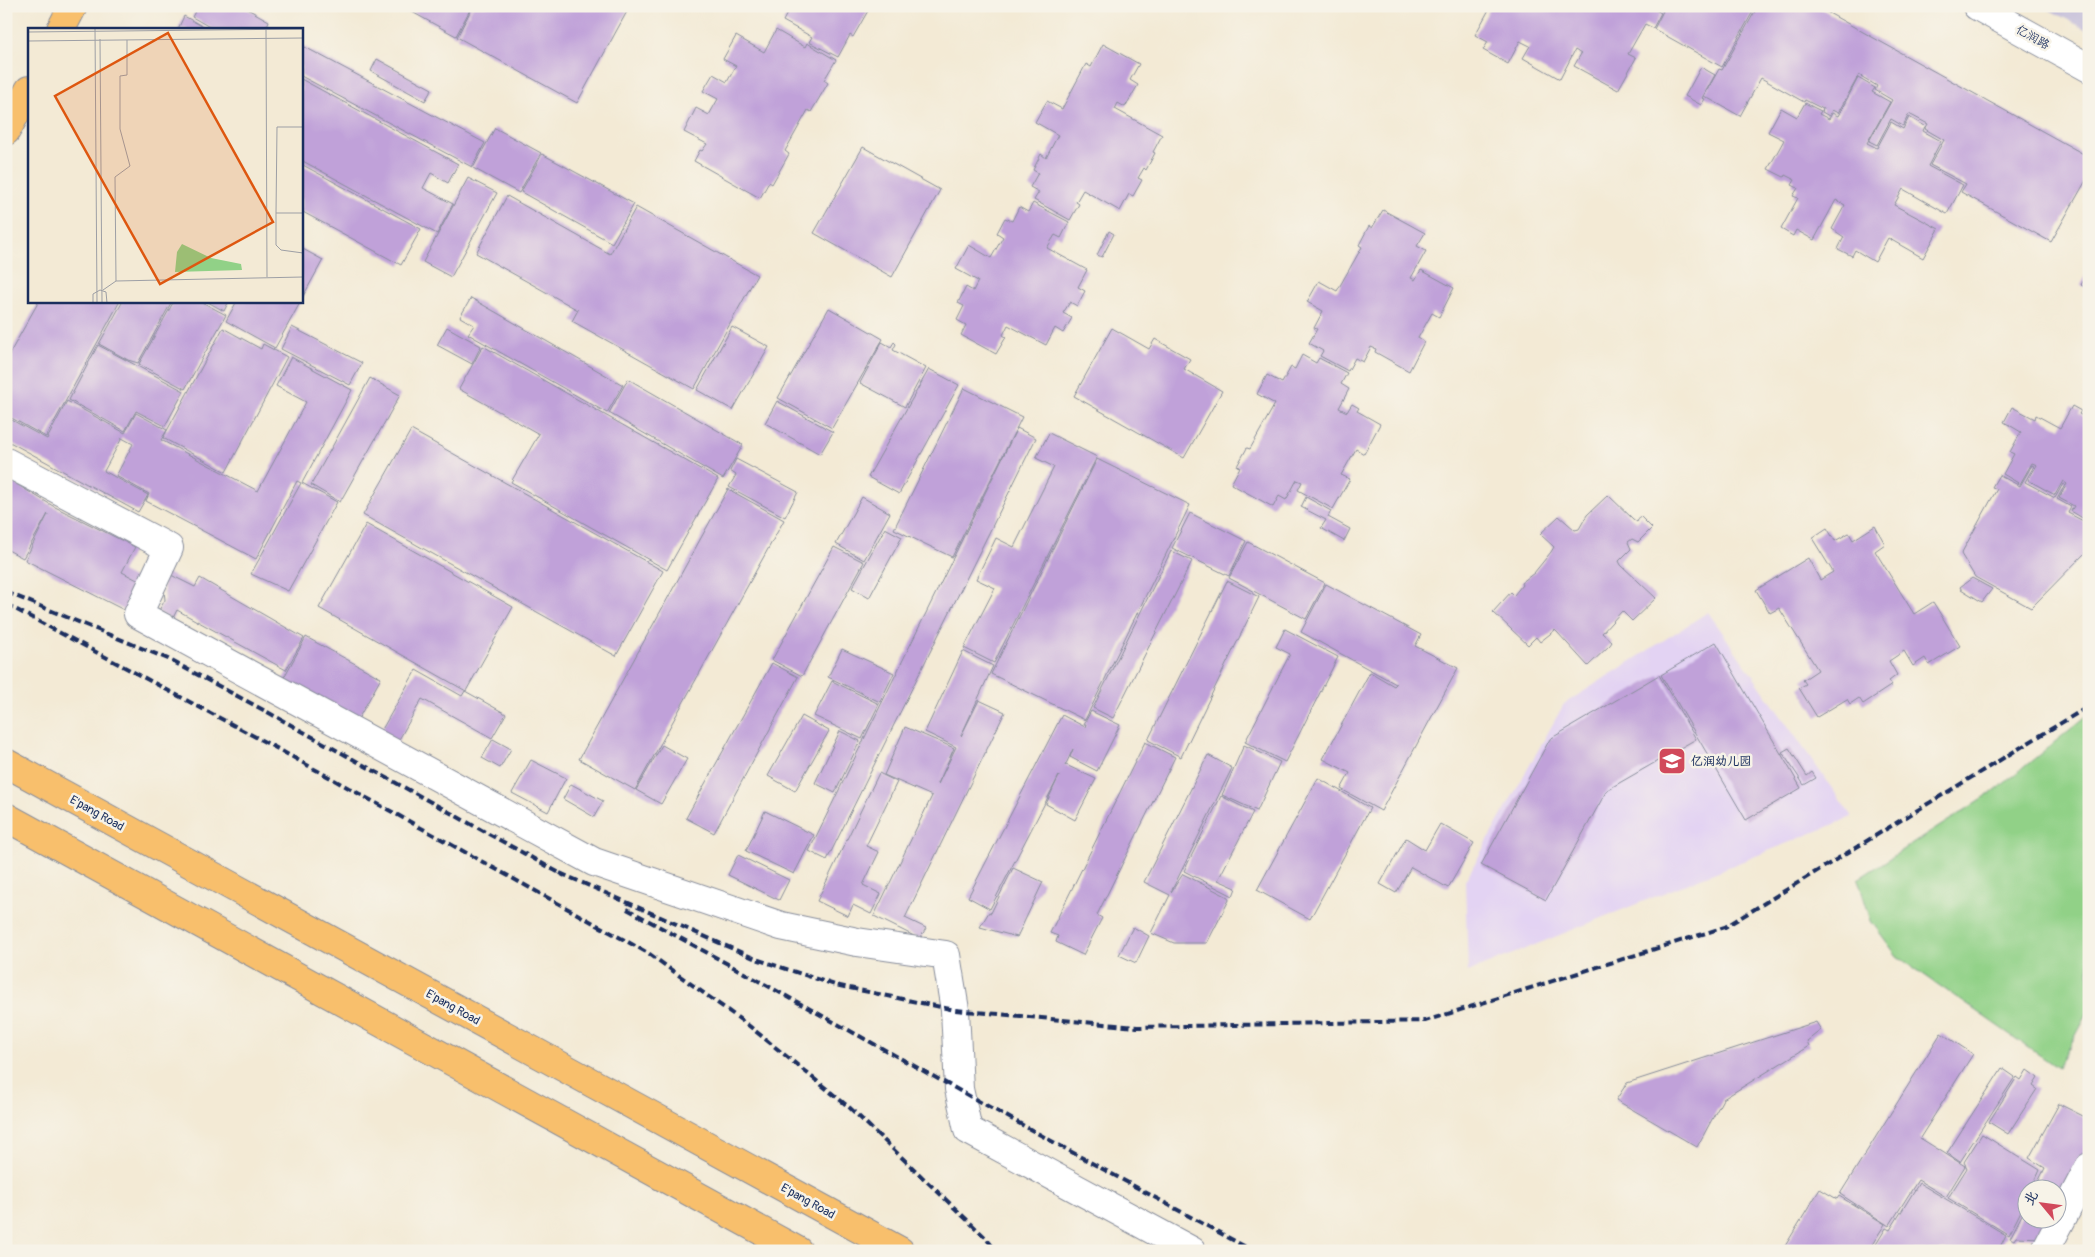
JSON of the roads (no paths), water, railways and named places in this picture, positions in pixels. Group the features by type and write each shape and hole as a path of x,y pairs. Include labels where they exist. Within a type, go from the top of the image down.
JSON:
{"main road":[{"path":"62,28 74,6"},
{"path":"6,132 28,92"},
{"name":"E'pang Road","path":"6,763 900,1251"},
{"path":"6,817 798,1251"}],"street":[{"name":"亿润路","path":"1977,6 2089,68"},
{"path":"6,462 169,548 138,614 594,862 781,926 857,942 946,955 955,1010 959,1090 968,1130 1192,1251"},
{"path":"2045,1251 2089,1167"}],"railway":[{"path":"6,592 168,659 565,876"},
{"path":"6,604 278,749 648,953 748,1025 850,1108 985,1237 996,1251"},
{"path":"560,873 756,959 835,985 955,1010 1137,1027 1425,1021 1725,927 2089,706"},
{"path":"627,909 1253,1251"}],"place":[{"name":"亿润幼儿园","path":"1672,761"}]}
